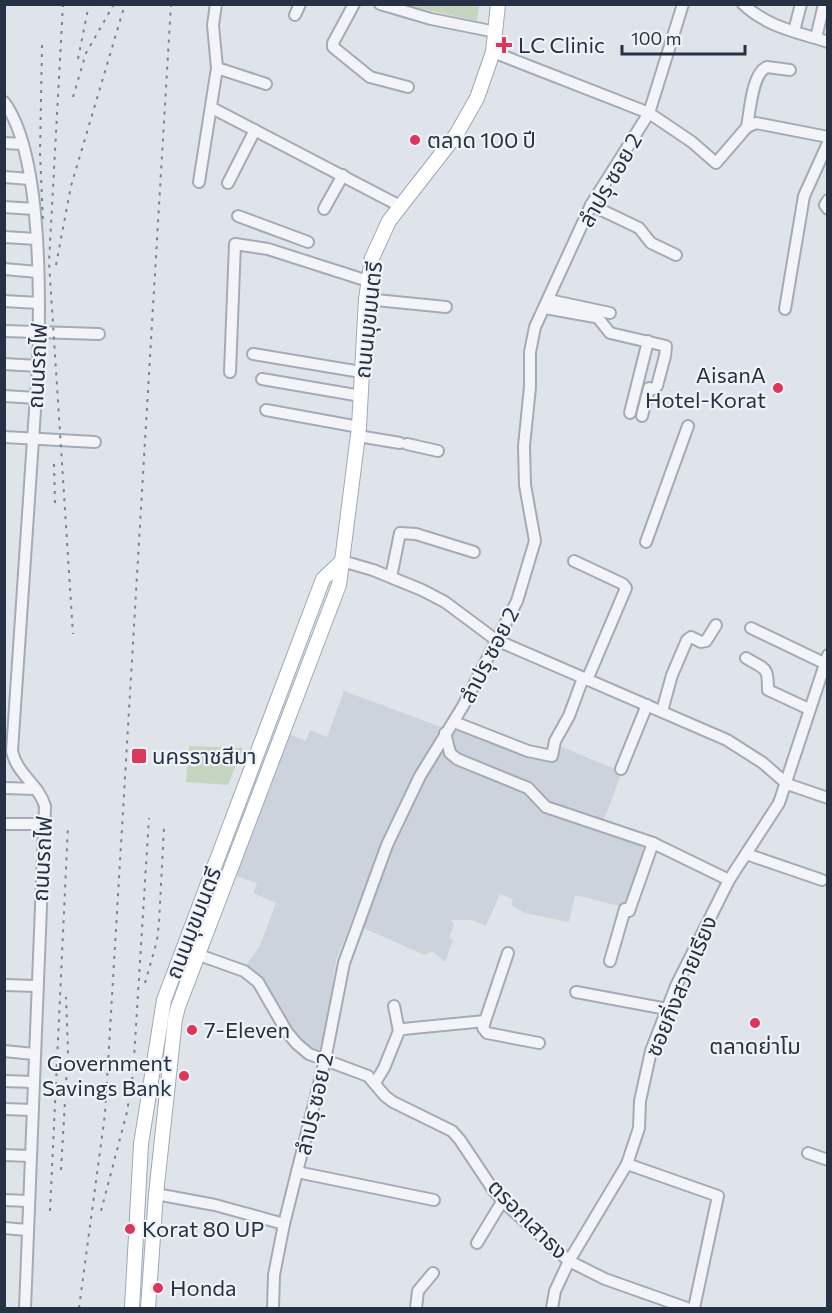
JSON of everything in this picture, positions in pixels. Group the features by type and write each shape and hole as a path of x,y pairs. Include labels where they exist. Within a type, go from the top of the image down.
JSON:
{"main road":[{"name":"ถนนมุขมนตรี","path":"148,1308 156,1194 175,1019 339,585 358,431 366,299 372,258 388,221 466,118 477,99 492,52 498,4"},
{"name":"ถนนมุขมนตรี","path":"132,1308 141,1144 160,1014 323,579 342,561"},
{"path":"182,955 199,955"},
{"path":"141,1144 161,1146"}],"street":[{"path":"199,182 217,68 213,25 216,4"},
{"path":"354,4 333,47 370,77 408,87"},
{"path":"380,4 431,19 496,32"},
{"name":"ลำปรุ ซอย 2","path":"273,1308 274,1275 284,1224 325,1060 344,963 387,845 420,776 454,722 517,601 535,541 525,485 524,446 530,387 530,352 535,327 591,205 649,113 683,4"},
{"path":"743,4 755,16 773,25 828,42"},
{"path":"794,31 801,4"},
{"path":"816,38 824,4"},
{"path":"492,52 649,113 692,142 716,163 747,127 756,123 828,137"},
{"path":"747,127 753,91 759,73 767,67 790,70"},
{"path":"217,68 266,84"},
{"name":"ถนนรถไฟ","path":"7,108 23,144 30,179 37,239 39,303 36,398 12,751 9,761 36,789 45,807 36,987 25,1308"},
{"path":"212,108 400,206"},
{"path":"228,183 255,130"},
{"path":"4,143 23,144"},
{"path":"785,309 804,196 828,143"},
{"path":"324,209 343,176"},
{"path":"4,177 30,179"},
{"path":"828,200 825,205 828,209"},
{"path":"591,205 639,228 651,243 676,255"},
{"path":"4,207 34,209"},
{"path":"238,216 308,242"},
{"path":"268,249 269,228"},
{"path":"4,237 37,239"},
{"path":"230,372 234,244 268,249 368,280"},
{"path":"4,269 38,272"},
{"path":"366,299 446,307"},
{"path":"4,301 39,303"},
{"path":"547,304 610,313"},
{"path":"547,304 598,318 610,333 666,346 657,386 653,389 649,388 642,416"},
{"path":"4,331 99,334"},
{"path":"630,413 648,341"},
{"path":"253,354 361,372"},
{"path":"4,364 38,366"},
{"path":"262,379 361,396"},
{"path":"4,396 36,398"},
{"path":"266,410 438,451"},
{"path":"645,542 688,426"},
{"path":"4,437 95,442"},
{"path":"391,577 400,533 417,534 474,552"},
{"path":"342,561 422,590 445,602 495,640 662,711 743,749 787,784 828,798"},
{"path":"454,722 528,751 552,756 555,741 569,716 626,588 623,584 574,561"},
{"path":"662,711 676,664 687,640 691,637 706,642 716,625"},
{"path":"751,628 826,659"},
{"path":"746,658 766,670 769,675 768,690 809,709"},
{"name":"ซอยกิ่งสวายเรียง","path":"552,1308 555,1291 569,1261 627,1164 639,1128 640,1101 651,1051 667,1009 690,956 729,880 779,803 826,659"},
{"path":"621,770 647,705"},
{"path":"445,733 450,753 457,759 528,788 546,807 653,843 729,880"},
{"path":"4,788 36,789"},
{"path":"4,824 44,824"},
{"path":"610,961 653,843"},
{"path":"746,854 822,880"},
{"path":"507,953 483,1028 487,1033 539,1043"},
{"name":"ตรอกเสาธง","path":"199,955 244,971 258,982 287,1032 309,1054 368,1076 393,1102 452,1131 502,1200 569,1261 605,1279 687,1308"},
{"path":"4,985 36,987"},
{"path":"576,993 667,1009"},
{"path":"375,1083 384,1068 399,1031 394,1006"},
{"path":"399,1031 485,1021"},
{"path":"4,1051 34,1054"},
{"path":"4,1081 33,1082"},
{"path":"4,1109 32,1110"},
{"path":"808,1154 828,1160"},
{"path":"4,1155 30,1156"},
{"path":"627,1164 718,1196 694,1308"},
{"path":"297,1172 434,1200"},
{"path":"156,1194 214,1205 284,1224"},
{"path":"4,1200 28,1201"},
{"path":"477,1243 502,1200"},
{"path":"4,1228 27,1230"},
{"path":"416,1308 418,1291 433,1273"}],"shaded area":[{"path":"344,691 441,727 384,836 336,961 322,1055 297,1037 260,977 246,965 260,946 276,903 253,893 257,883 236,876 289,734 306,741 310,730 327,737"},
{"path":"456,726 553,761 557,745 622,772 600,830 648,846 629,905 619,906 575,895 569,922 525,913 511,905 513,899 500,894 486,926 471,920 451,920 454,925 449,938 453,940 445,962 432,951 425,955 361,927 398,833 425,777"}],"green space":[{"path":"405,5 479,5 477,21"},
{"path":"189,746 243,748 228,785 186,782"}],"railway":[{"path":"63,4 49,262 73,634"},
{"path":"78,59 89,4"},
{"path":"73,97 86,53 114,4"},
{"path":"56,265 71,186 125,4"},
{"path":"79,1308 105,1114 171,4"},
{"path":"42,45 40,153 43,221"},
{"path":"54,464 55,503"},
{"path":"101,1211 127,1112 133,1074 149,818"},
{"path":"50,1211 68,826"},
{"path":"145,983 157,941 164,827"},
{"path":"61,1170 68,1050 66,997"}],"place":[{"name":"LC Clinic","path":"504,45"},
{"name":"ตลาด 100 ปี","path":"415,140"},
{"name":"AisanA Hotel-Korat","path":"778,388"},
{"name":"นครราชสีมา","path":"139,756"},
{"name":"ตลาดย่าโม","path":"755,1023"},
{"name":"7-Eleven","path":"192,1030"},
{"name":"Government Savings Bank","path":"184,1076"},
{"name":"Korat 80 UP","path":"130,1229"},
{"name":"Honda","path":"158,1288"}]}
